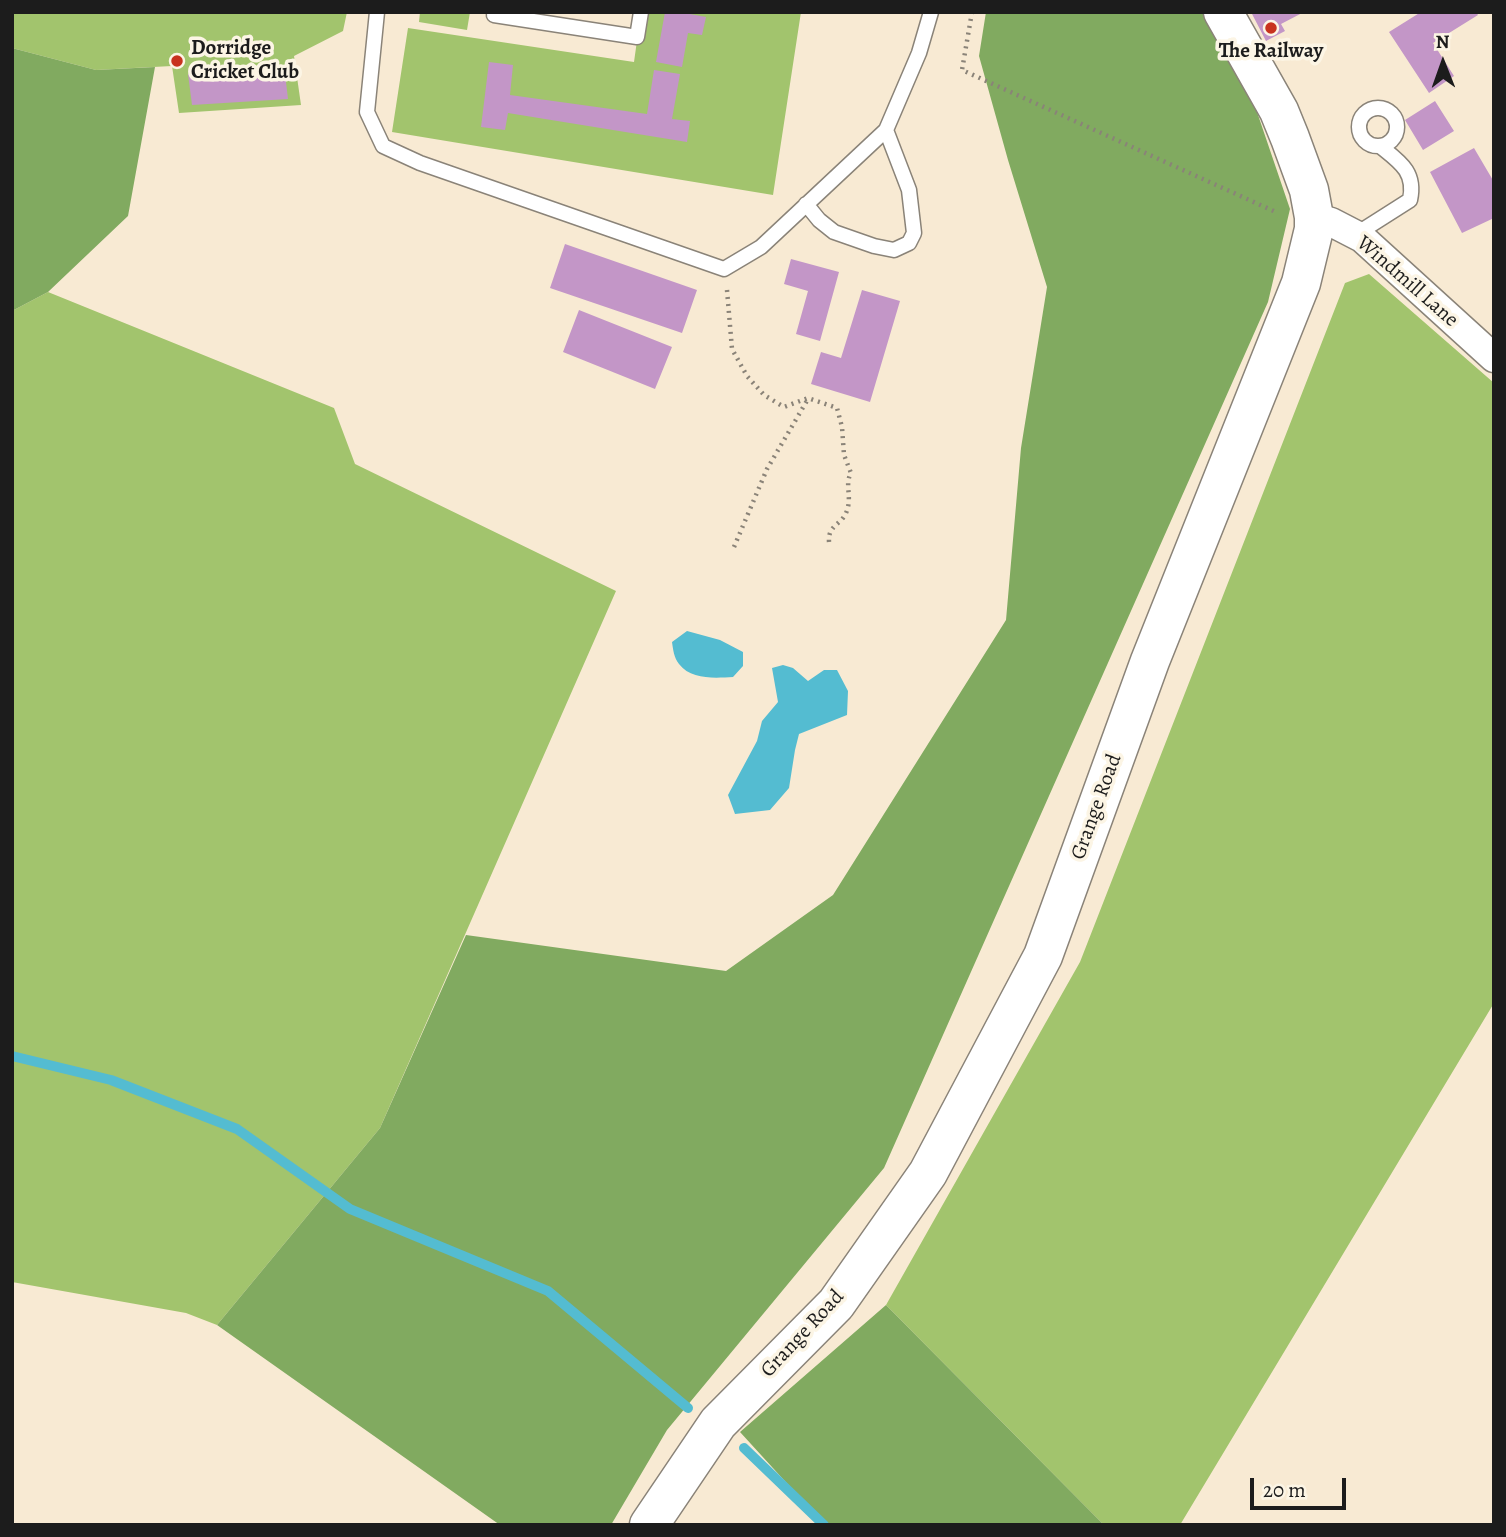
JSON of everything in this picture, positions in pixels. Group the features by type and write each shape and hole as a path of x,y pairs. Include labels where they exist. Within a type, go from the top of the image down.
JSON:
{"main road":[{"name":"Grange Road","path":"649,1525 718,1423 836,1304 928,1173 1043,956 1150,661 1301,283 1314,223 1309,190 1279,111 1223,12"}],"street":[{"name":"Windmill Lane","path":"1314,223 1331,222 1362,238 1494,358"}],"lane":[{"path":"377,12 367,112 383,146 420,163 724,269 761,247 886,130 919,53 930,12"},
{"path":"494,15 637,37 641,12"},
{"path":"806,204 819,220 834,232 894,250 909,243 914,233 909,190 886,130"},
{"path":"1355,235 1410,200 1410,177 1400,162 1380,146"}],"path":[{"path":"972,12 962,70 1314,223"},
{"path":"724,269 732,349 747,376 764,395 784,407 808,398 836,408 842,427 844,455 851,473 847,479 850,501 844,517 828,534 829,542"},
{"path":"734,547 766,469 808,398"}],"green space":[{"name":"Dorridge Cricket Club","path":"12,12 347,12 343,31 294,56 301,105 179,113 172,66 96,70 12,48"},
{"path":"420,12 470,12 467,30 419,22"},
{"path":"641,12 801,12 773,195 392,132 408,28 634,62"},
{"path":"986,12 1204,12 1257,112 1290,209 1268,302 884,1168 667,1430 611,1525 500,1525 217,1325 380,1128 466,935 726,971 833,895 1006,620 1021,448 1047,287 979,56"},
{"path":"12,48 96,70 155,67 128,216 48,292 12,311"},
{"path":"1369,274 1494,383 1494,1003 1180,1525 1104,1525 886,1305 1080,962 1345,283"},
{"path":"48,292 334,408 355,464 616,591 380,1128 217,1325 186,1313 12,1282 12,311"},
{"path":"886,1305 1104,1525 825,1525 740,1432"}],"water":[{"path":"687,631 720,640 743,652 743,666 733,677 704,677 690,673 677,662 672,642"},
{"path":"783,665 793,668 808,681 824,670 837,670 848,691 847,715 799,734 789,788 770,810 735,814 728,795 757,741 762,721 778,702 772,668"}],"building":[{"path":"665,12 690,12 706,17 702,35 688,33 682,67 656,62"},
{"name":"The Railway","path":"1251,12 1304,12 1281,24 1285,31 1266,41"},
{"path":"1421,12 1476,12 1478,15 1433,43 1454,76 1429,93 1389,32"},
{"path":"489,62 513,65 510,95 647,114 654,70 680,74 672,119 690,121 687,142 508,113 505,130 481,127"},
{"path":"284,65 288,99 192,105 188,74"},
{"path":"1435,101 1454,131 1423,150 1405,120"},
{"path":"1474,148 1494,182 1494,218 1462,233 1430,172"},
{"path":"565,244 697,290 682,333 550,288"},
{"path":"791,259 839,272 820,341 796,334 808,291 784,284"},
{"path":"862,290 900,301 870,402 811,384 821,352 841,358"},
{"path":"579,310 672,347 655,389 563,352"}],"waterway":[{"path":"12,1056 111,1080 237,1129 350,1209 548,1291 688,1408"},
{"path":"744,1448 824,1525"}],"place":[{"name":"The Railway","path":"1271,28"},
{"name":"Dorridge Cricket Club","path":"177,61"}]}
